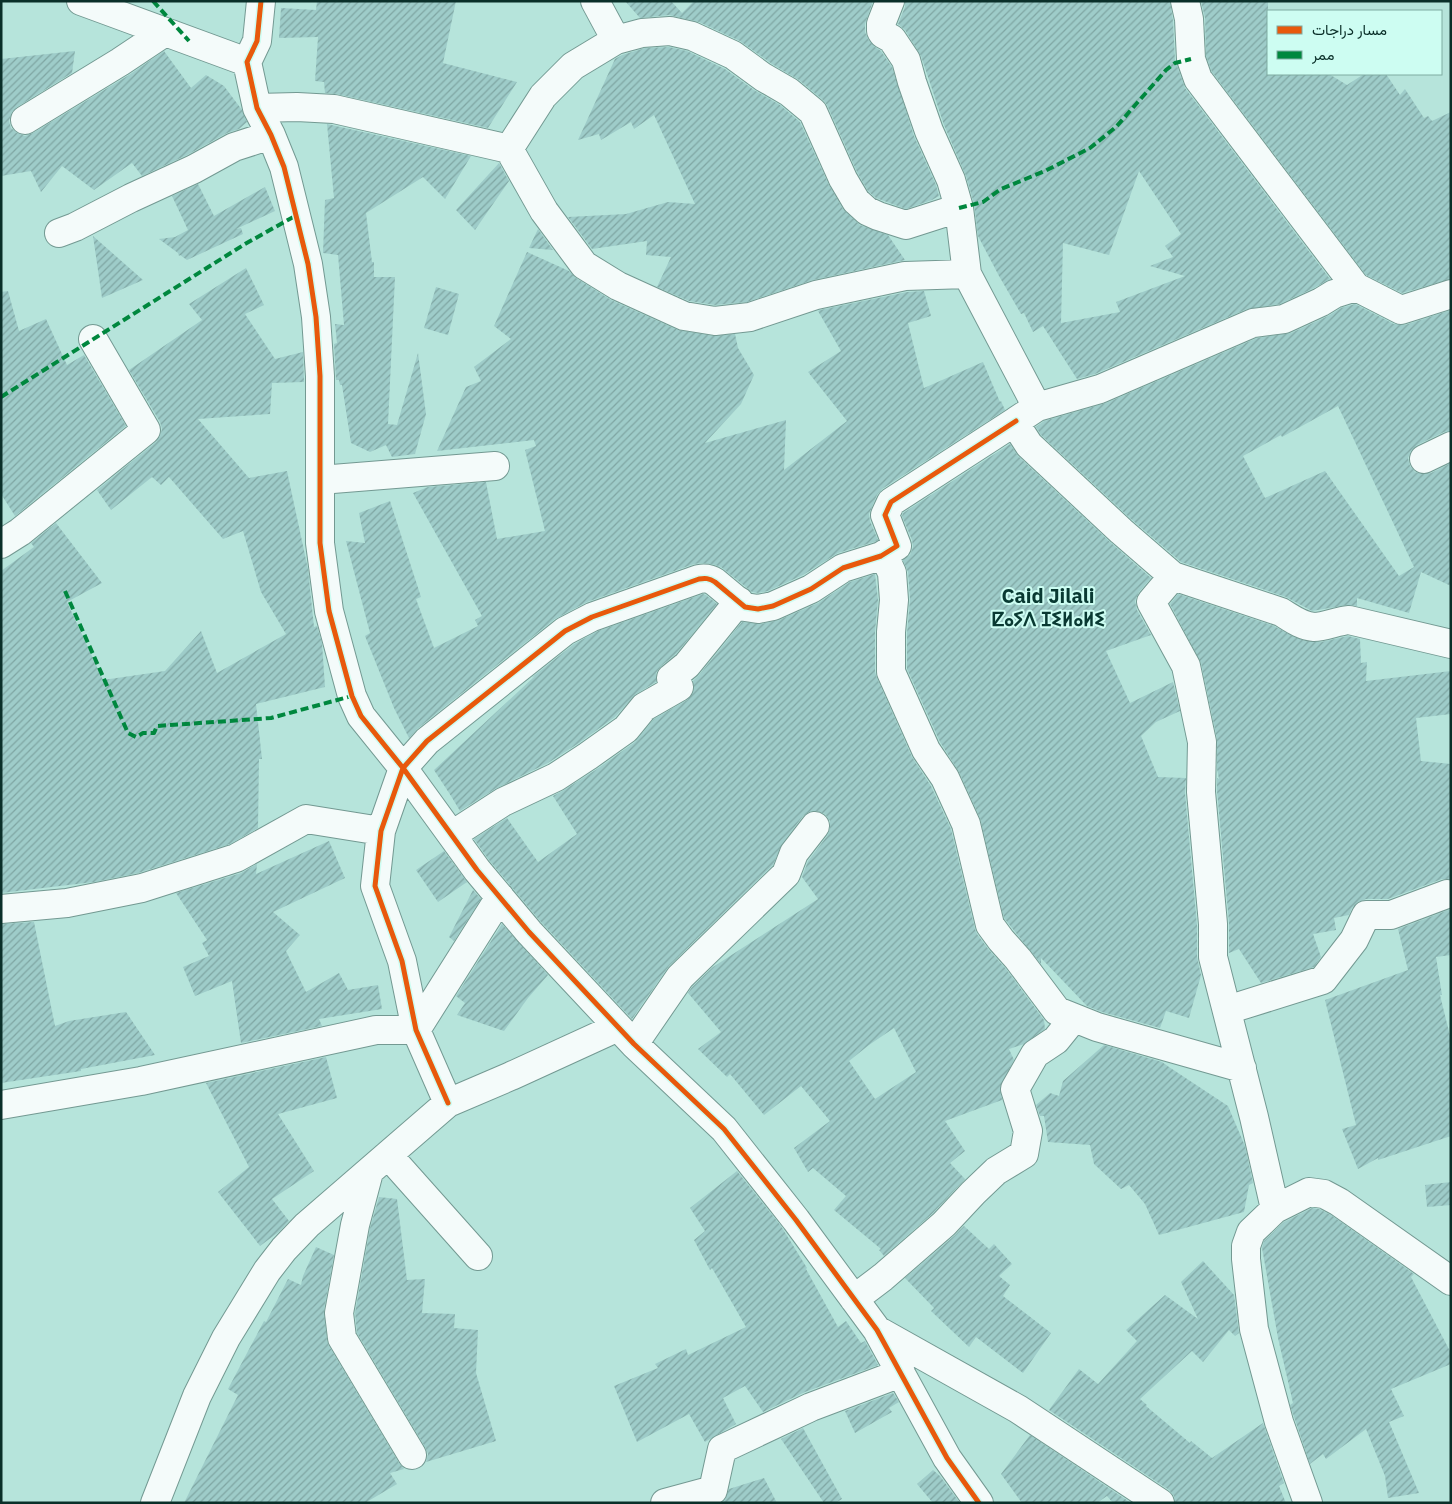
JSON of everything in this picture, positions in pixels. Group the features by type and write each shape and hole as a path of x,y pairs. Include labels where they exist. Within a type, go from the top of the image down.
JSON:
{"street":[{"path":"81,1 247,62"},
{"path":"261,1 257,41 247,62 257,108 284,167 308,264 316,317 320,376 320,543 329,611 352,696 361,716 403,768 477,870 529,932 626,1035 724,1129 796,1220 877,1330 947,1458 979,1503"},
{"path":"595,1 616,40"},
{"path":"890,1 881,24 881,31 892,39 906,60 912,82 951,180 960,208 966,274 1027,414"},
{"path":"1185,1 1189,19 1191,59 1198,79 1356,286 1401,310 1451,294"},
{"path":"509,149 543,96 573,66 616,40 642,33 670,31 692,36 733,55 763,77 789,92 813,112 843,178 856,201 867,210 878,216 906,225 960,208"},
{"path":"26,120 165,32"},
{"path":"257,108 297,107 334,109 509,149 544,211 584,265 618,286 684,316 715,321 750,317 816,294 905,276 966,274"},
{"path":"58,233 75,227 138,194 194,169 234,147 271,135"},
{"path":"448,1103 416,1030 402,960 375,886 381,831 403,768 427,741 565,631 592,617 705,578 715,582 745,607 758,609 773,606 811,589 843,568 880,556 897,546 885,515 891,502 1027,414 1100,389 1253,323 1284,319 1334,294 1356,286"},
{"path":"1,544 20,532 146,430 93,339"},
{"path":"1027,414 1018,428 1029,445 1121,531 1173,576 1282,612 1305,625 1315,627 1349,620 1451,644"},
{"path":"1424,459 1451,446"},
{"path":"320,480 496,466"},
{"path":"880,556 888,564 892,573 894,600 891,632 891,672 926,750 945,778 966,824 990,925 1057,1011 1097,1027 1242,1068"},
{"path":"1173,576 1152,602 1186,666 1202,742 1201,792 1211,906 1213,957 1242,1068 1275,1209"},
{"path":"452,835 503,802 556,776 588,756 626,729 644,706 679,687 671,678 687,665 739,601"},
{"path":"1,909 66,903 142,888 236,858 306,819 381,831"},
{"path":"155,1503 197,1396 226,1338 267,1271 284,1249 307,1225 448,1103 519,1073 626,1035 680,977 786,874 794,853 815,826"},
{"path":"1227,1010 1323,980 1354,940 1366,915 1390,915 1447,894"},
{"path":"416,1030 500,897"},
{"path":"854,1298 944,1224 996,1171 1024,1154 1028,1131 1015,1089 1035,1054 1056,1040 1073,1019"},
{"path":"1,1105 141,1081 376,1030 416,1030"},
{"path":"378,1164 478,1256"},
{"path":"378,1164 355,1225 339,1313 342,1338 412,1455"},
{"path":"1308,1503 1279,1422 1254,1329 1246,1259 1246,1246 1251,1232 1275,1209 1309,1192 1324,1194 1347,1208 1451,1282"},
{"path":"877,1330 1018,1409 1160,1503"},
{"path":"665,1503 713,1490 722,1449 811,1407 901,1373"}],"building":[{"path":"317,1 456,1 443,63 517,82 488,128 337,94 325,93 324,82 315,81 318,37 279,38 281,8 316,10"},
{"path":"625,1 671,1 682,13 694,1 873,1 865,24 865,32 868,39 881,51 892,67 914,136 939,196 906,209 876,198 868,191 857,172 827,105 799,80 772,64 740,41 699,22 669,15 640,18"},
{"path":"905,1 1170,1 1175,60 1185,88 1330,279 1280,304 1247,309 1095,374 1077,379 1043,326 1033,332 1024,313 1021,314 999,276 978,236 974,204 966,176 944,125 921,56 905,30 898,24 905,7","holes":["1139,171 1181,234 1165,246 1173,257 1150,266 1185,276 1116,302 1120,312 1061,323 1063,243 1109,255"]},
{"path":"1201,1 1268,1 1267,75 1331,75 1347,85 1362,75 1387,75 1400,95 1405,89 1424,118 1428,116 1432,121 1451,112 1451,279 1402,293 1366,275 1212,72 1206,56 1205,18"},
{"path":"669,47 687,51 725,69 754,90 780,105 800,122 829,185 843,209 860,225 888,235 905,260 813,280 747,302 715,305 689,301 657,287 671,257 646,255 647,241 592,249 568,217 626,214 668,202 695,204 654,115 634,129 631,122 601,140 599,134 578,140 615,59 645,48"},
{"path":"75,51 72,73 12,112 9,121 11,128 17,133 25,136 33,133 129,75 164,51 191,88 206,75 224,86 242,110 247,122 239,129 227,133 187,155 142,176 132,163 94,190 62,166 41,192 31,171 1,176 1,59"},
{"path":"327,124 471,156 445,199 423,177 366,213 372,262 374,262 374,277 395,277 388,424 397,425 418,353 426,414 415,454 392,457 386,445 370,452 351,443 342,385 340,385 339,380 336,380 334,344 337,343 335,324 344,325 338,255 323,253 325,200 334,198"},
{"path":"499,163 509,181 475,230 456,210"},
{"path":"198,184 214,216 265,187 275,211 236,229 241,228 243,234 187,260 179,256 178,253 159,239 175,237 188,230 172,196"},
{"path":"538,229 553,250 529,248"},
{"path":"93,236 143,280 102,298"},
{"path":"527,252 569,271 576,278 611,300 678,330 713,336 735,334 738,348 754,375 741,404 705,443 786,420 784,470 847,421 808,372 841,351 818,311 820,310 907,292 924,291 931,316 908,323 924,388 983,362 1005,410 882,489 877,495 869,514 878,540 838,553 803,575 768,591 752,592 721,567 702,563 694,564 587,602 555,619 417,729 409,738 394,708 365,636 370,633 346,541 365,543 359,513 390,501 421,597 416,599 434,648 478,626 475,620 482,616 413,493 428,487 486,482 497,539 545,531 525,450 536,446 534,440 437,451 466,387 481,381 474,367 511,339 494,326"},
{"path":"246,268 264,305 245,314 275,359 303,352 304,382 272,383 270,414 198,419 249,478 287,471 308,569 314,627 317,626 322,643 325,687 256,704 262,759 259,759 258,828 230,844 138,873 94,882 1,893 1,571 34,547 31,543 56,523 102,583 67,602 103,680 165,671 201,631 217,673 286,634 261,592 243,531 223,539 169,477 161,485 152,477 111,510 97,490 156,442 162,429 160,422 129,370 202,320 189,304"},
{"path":"436,287 459,294 448,335 424,328"},
{"path":"8,291 19,331 46,319 67,365 84,355 126,426 15,516 1,494 1,292"},
{"path":"1355,304 1394,324 1405,325 1451,310 1451,431 1444,432 1417,445 1411,451 1408,458 1410,466 1415,472 1422,474 1431,473 1451,463 1451,586 1421,572 1409,613 1357,598 1357,606 1347,605 1312,611 1286,597 1181,562 1131,519 1041,435 1036,427 1044,421 1106,403 1257,338 1291,333 1341,308","holes":["1338,406 1414,567 1399,576 1325,471 1265,498 1243,456"]},
{"path":"1010,444 1018,456 1151,578 1139,592 1135,601 1137,610 1151,635 1106,651 1130,703 1173,682 1180,711 1156,722 1141,736 1158,777 1186,778 1185,793 1197,925 1197,957 1201,975 1189,1018 1166,1011 1160,1028 1087,1006 1041,958 1041,964 1004,918 980,818 959,772 940,742 907,669 907,633 910,599 908,572 903,560 910,555 913,547 902,516 903,513"},
{"path":"875,574 878,600 875,632 875,672 877,678 912,757 931,786 951,829 977,934 1044,1020 1045,1029 1024,1044 1009,1049 1014,1060 1000,1087 1002,1100 945,1121 965,1151 950,1163 965,1179 933,1213 884,1256 879,1250 881,1249 834,1210 846,1196 813,1168 808,1172 794,1148 830,1121 801,1086 764,1115 730,1074 727,1077 698,1049 721,1032 688,993 713,967 818,899 802,877 808,861 830,829 830,821 825,814 817,811 809,812 803,816 782,844 773,865 669,966 632,1019 541,922 489,860 474,839 507,818 538,862 577,834 553,796 597,769 635,742 654,719 687,700 693,693 693,681 742,622 761,624 779,620 818,603 850,582","holes":["894,1028 916,1072 875,1099 849,1061"]},
{"path":"703,594 717,604 676,654 661,666 656,673 656,682 636,694 615,717 579,743 548,763 495,789 460,811 434,770 535,676 531,678 574,644 598,631"},
{"path":"1178,594 1274,626 1305,641 1321,642 1348,636 1360,639 1361,663 1367,662 1366,681 1451,671 1451,714 1416,718 1421,761 1451,764 1451,879 1442,879 1388,899 1366,899 1358,902 1352,908 1349,915 1334,918 1336,930 1313,934 1321,957 1314,967 1261,983 1239,949 1229,953 1229,923 1217,791 1217,778 1219,779 1217,739 1201,663 1170,604"},
{"path":"329,841 345,878 273,912 300,935 286,951 306,992 339,973 348,990 378,985 382,1009 319,1019 322,1026 241,1043 232,981 195,996 183,967 209,956 202,943 207,940 176,893 241,873 257,864 256,874"},
{"path":"444,851 467,882 438,902 416,870"},
{"path":"473,890 481,899 454,941 449,937"},
{"path":"1451,909 1451,955 1436,957 1442,995 1440,995 1451,1040 1451,1136 1378,1160 1378,1158 1358,1169 1342,1129 1356,1125 1325,1000 1408,970 1398,929"},
{"path":"34,922 55,1026 69,1021 126,1012 155,1055 81,1069 81,1071 1,1083 1,924"},
{"path":"502,924 548,975 528,998 504,1031 457,1015 465,1003 456,996"},
{"path":"1104,1045 1162,1062 1228,1106 1245,1146 1253,1183 1249,1185 1244,1212 1159,1235 1145,1204 1129,1185 1121,1189 1094,1164 1090,1145 1048,1142 1044,1116 1040,1116 1036,1105 1050,1093 1059,1096 1063,1081"},
{"path":"326,1057 337,1098 278,1114 314,1171 272,1199 289,1221 280,1231 260,1246 218,1192 249,1167 206,1083"},
{"path":"737,1171 781,1226 807,1268 838,1327 846,1321 861,1343 865,1341 878,1365 805,1392 763,1412 745,1386 723,1398 736,1424 705,1442 689,1414 637,1442 614,1386 658,1368 655,1364 686,1349 688,1355 746,1327 712,1268 710,1270 694,1240 705,1231 690,1208"},
{"path":"1451,1182 1451,1205 1427,1207 1425,1185"},
{"path":"379,1197 397,1199 407,1280 425,1279 422,1313 455,1314 454,1328 478,1330 476,1373 496,1441 426,1462 428,1454 425,1447 357,1333 355,1313 370,1228"},
{"path":"1312,1208 1331,1215 1414,1274 1411,1277 1451,1353 1451,1364 1391,1389 1404,1416 1389,1422 1419,1493 1388,1498 1385,1476 1366,1429 1326,1459 1323,1454 1310,1464 1290,1405 1293,1403 1278,1338 1262,1248 1264,1241 1284,1222"},
{"path":"964,1226 989,1249 994,1244 1012,1264 999,1276 1010,1285 1003,1296 1051,1333 1023,1373 976,1337 969,1347 931,1311 934,1308 905,1278"},
{"path":"316,1247 334,1255 324,1310 329,1346 404,1469 390,1473 397,1484 365,1503 184,1503 238,1395 228,1389 288,1279 301,1285"},
{"path":"1203,1261 1234,1295 1239,1333 1235,1336 1229,1330 1203,1362 1192,1351 1140,1399 1190,1443 1191,1441 1212,1458 1263,1423 1284,1483 1279,1486 1286,1503 1175,1503 1174,1496 1169,1490 1049,1410 1079,1369 1098,1384 1137,1341 1126,1330 1165,1295 1198,1319 1181,1282"},
{"path":"893,1393 899,1402 889,1408 892,1412 855,1433 845,1411"},
{"path":"803,1428 842,1499 835,1503 824,1503 781,1439"},
{"path":"1030,1435 1131,1503 1113,1503 1107,1496 1097,1503 1022,1503 1001,1474"},
{"path":"933,1470 940,1476 960,1503 933,1503 917,1484"},
{"path":"764,1478 777,1503 721,1503 725,1500 729,1489"}],"marked path":[{"path":"153,1 189,41"},
{"path":"959,208 983,202 1001,189 1045,171 1090,148 1116,127 1166,70 1175,63 1191,59"},
{"path":"1,397 245,244 295,216"},
{"path":"65,591 128,733 136,737 143,733 154,733 157,726 271,718 352,696"}],"cycle path":[{"path":"261,1 257,41 247,62 257,108 284,167 308,264 316,317 320,376 320,543 329,611 352,696 361,716 403,768 477,870 529,932 634,1044 724,1129 796,1220 877,1330 947,1458 979,1503"},
{"path":"448,1103 416,1030 402,961 375,886 381,831 403,768 427,741 565,631 592,617 703,578 715,582 745,607 758,609 773,606 811,589 843,568 881,556 897,546 885,515 891,502 1016,421"}],"district":[{"name":"Caid Jilali ⵇⴰⵢⴷ ⵊⵉⵍⴰⵍⵉ","path":"1048,608"}]}
